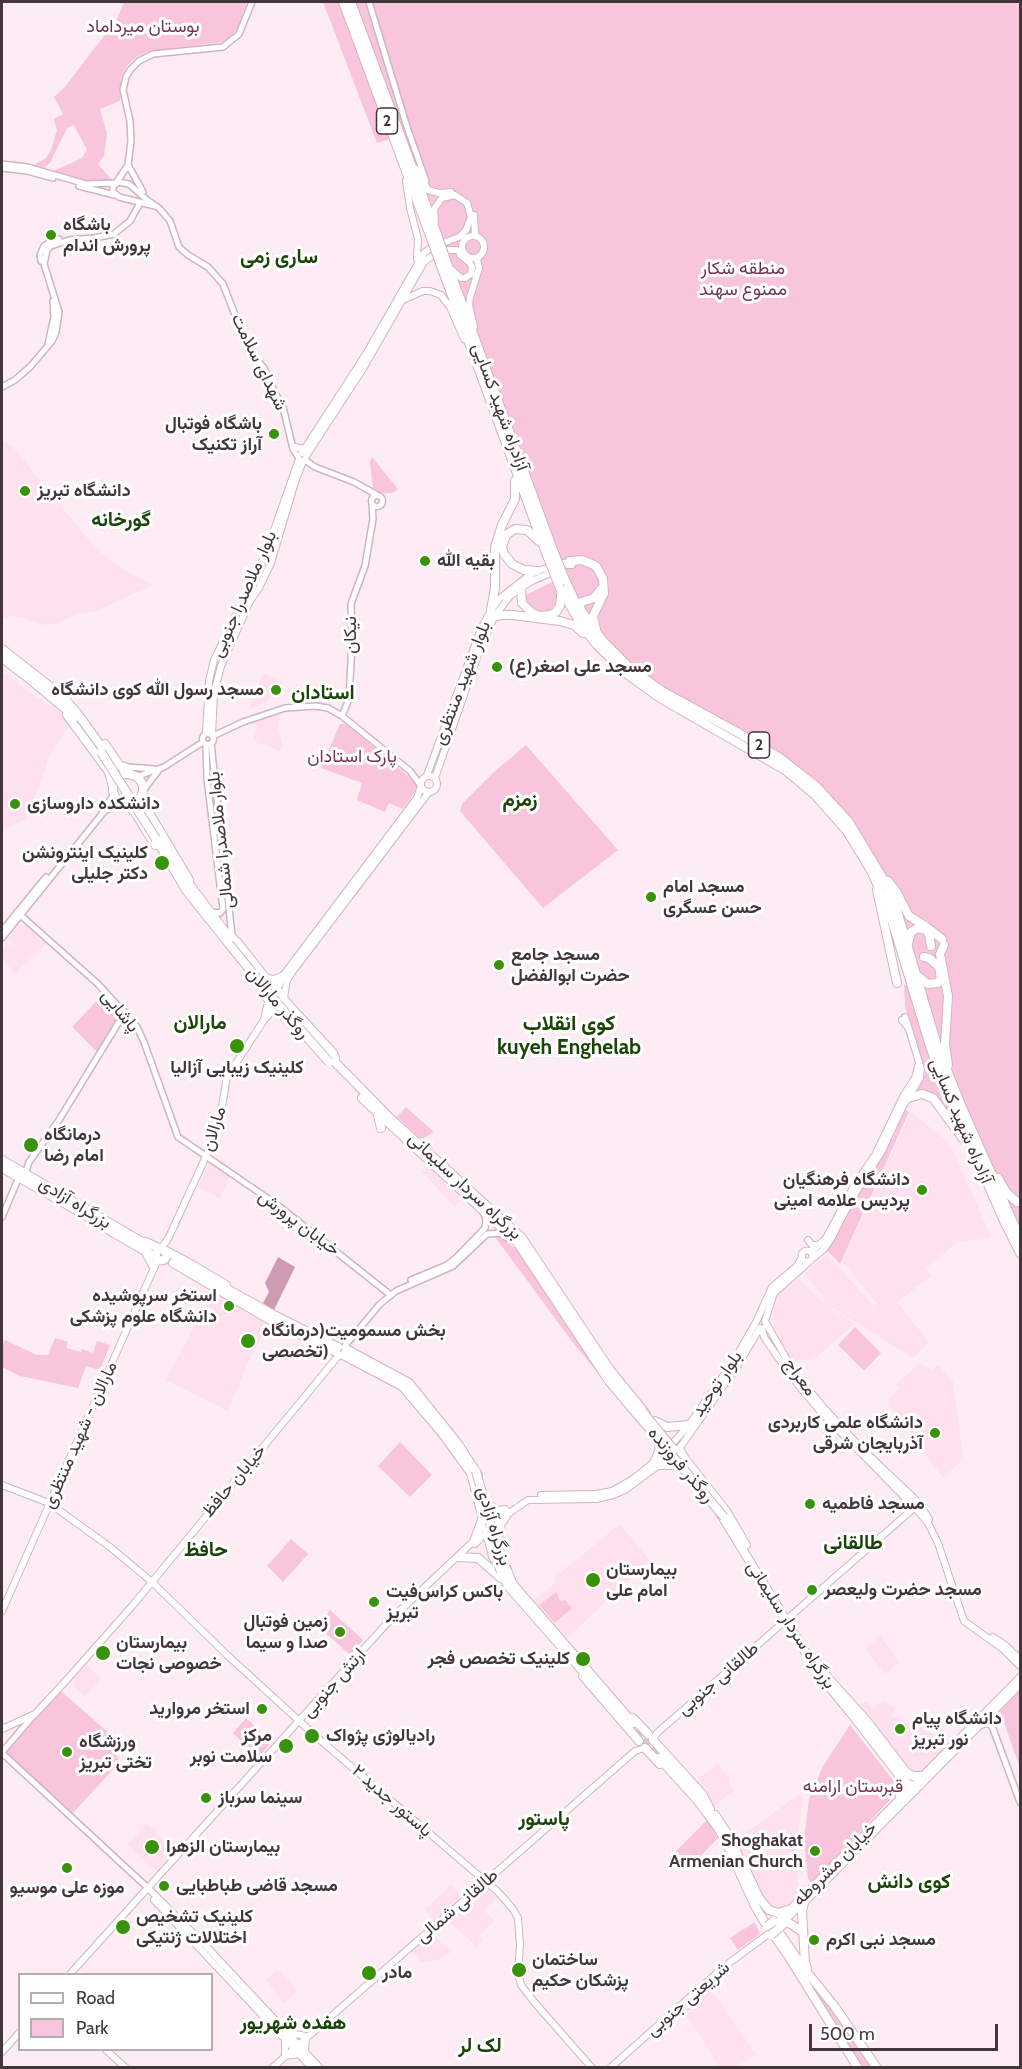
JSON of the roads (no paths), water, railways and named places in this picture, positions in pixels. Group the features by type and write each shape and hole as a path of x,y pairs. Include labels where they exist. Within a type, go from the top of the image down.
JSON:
{"highway":[{"name":"2","path":"343,2 444,265"},
{"name":"2","path":"351,2 402,151"},
{"name":"آزادراه شهید کسایی","path":"444,265 477,343 550,552"},
{"name":"آزادراه شهید کسایی","path":"444,265 476,364 514,468 550,552"},
{"path":"514,468 515,500 497,536 492,614 569,623 600,643"},
{"path":"537,571 524,570 512,564 504,554 503,541 506,535 515,529 527,530 538,538 550,552"},
{"name":"2","path":"550,552 565,580 564,588 600,643"},
{"name":"2","path":"550,552 569,607 624,672 648,690 768,759 800,782 831,812 873,867 896,907 917,975"},
{"path":"570,564 582,560 601,572 605,586 604,593 593,616 600,643"},
{"path":"521,588 520,596 527,609 532,613 545,616 556,612 562,601 564,588 585,600 591,600 598,595 601,591 601,580 598,574 588,566 570,564"},
{"path":"581,611 579,604 585,600"},
{"path":"2,649 77,713 189,889 228,938 333,1053 337,1068"},
{"path":"2,658 84,716 119,764 141,784 145,806 185,871 189,889"},
{"path":"60,700 109,772 114,791 136,814 175,877 211,912 228,938 228,947 271,1005 276,1007 327,1063 337,1068"},
{"path":"109,772 116,771 119,764"},
{"path":"114,791 119,777 133,776"},
{"path":"125,804 135,802 142,794"},
{"path":"136,814 139,807 145,806"},
{"name":"آزادراه شهید کسایی","path":"873,867 887,904 933,1056 1020,1235"},
{"path":"873,867 896,891 909,916 943,942 940,954 948,996 945,1044 950,1078"},
{"path":"873,867 897,983"},
{"path":"909,949 911,932 918,928 926,930 929,934 931,946"},
{"name":"روگذر مارالان","path":"228,938 276,1002 329,1059"},
{"path":"917,975 928,984 938,983 941,979 939,967 929,958 924,957"},
{"name":"آزادراه شهید کسایی","path":"917,975 937,1046 1020,1253"},
{"path":"266,978 284,979"},
{"path":"257,984 266,978"},
{"path":"268,999 271,993 276,991"},
{"path":"276,1007 282,1005 284,998"},
{"path":"286,1019 289,1013 294,1011"},
{"name":"بزرگراه سردار سلیمانی","path":"329,1059 390,1126 517,1242 525,1252 609,1381 640,1412 655,1422 676,1446 725,1516 794,1630 828,1678 866,1720 895,1766 908,1793"},
{"name":"بزرگراه سردار سلیمانی","path":"337,1068 522,1238 658,1442 725,1516"},
{"path":"908,1098 922,1094 933,1098 978,1152 1006,1192 1017,1202"},
{"path":"378,1113 381,1128"},
{"path":"388,1135 386,1128 390,1126"},
{"name":"بزرگراه آزادی","path":"2,1160 86,1212"},
{"name":"بزرگراه آزادی","path":"2,1168 232,1294 341,1351 409,1383 447,1429 483,1485 495,1523 505,1582 515,1597 582,1667 595,1675 633,1727 642,1745 659,1755 702,1794 708,1810 726,1830 739,1863 772,1929 858,2067"},
{"name":"روگذر فروزنده","path":"640,1412 725,1516"},
{"path":"655,1422 667,1427 689,1425"},
{"path":"665,1434 664,1439 658,1442 660,1449 656,1464 675,1465 682,1470"},
{"path":"669,1453 668,1446 676,1446"},
{"path":"473,1472 504,1571"},
{"name":"بزرگراه آزادی","path":"473,1472 493,1556 582,1667"},
{"path":"488,1504 497,1511 506,1512 500,1525 498,1540"},
{"path":"475,1539 482,1524 483,1513"},
{"path":"459,1557 478,1558 505,1582"},
{"name":"بزرگراه آزادی","path":"633,1727 652,1738 659,1755"},
{"path":"641,1736 652,1738 651,1747 642,1745 641,1736"},
{"path":"895,1766 913,1776 922,1776"},
{"path":"899,1775 901,1787 908,1793"},
{"path":"739,1863 748,1870 759,1898 774,1917 772,1929"},
{"path":"804,1903 805,1963 813,1980"},
{"path":"767,1908 778,1913 791,1909"},
{"path":"772,1929 786,1923 803,1932"},
{"name":"بزرگراه آزادی","path":"772,1929 835,2007 877,2067"}],"main road":[{"path":"125,198 133,195 128,165 132,135 123,90 130,69 153,54 223,47 239,34 252,2"},
{"path":"369,2 407,128 424,177 434,192"},
{"path":"402,151 424,186 434,192 455,192 469,200 474,210 475,235 484,242 484,249 477,259 478,268 469,305 477,343"},
{"path":"402,151 410,208 419,248 410,277"},
{"path":"115,195 112,189 128,165"},
{"name":"شهدای سلامت","path":"128,165 153,204 170,221 179,246 212,272 225,287 249,351 264,368 283,406 291,440"},
{"path":"2,166 27,167 86,184 125,183 133,187 141,201"},
{"path":"2,166 153,204"},
{"path":"419,268 427,250 459,237 466,230 471,213 467,203 460,197 446,196 436,205 435,239"},
{"path":"2,387 15,380 30,367 52,341 56,332 59,312 44,264 46,250 69,240 114,234 130,221 141,201"},
{"path":"419,268 432,252 475,235"},
{"path":"465,239 462,248 478,268"},
{"path":"419,268 456,250 475,258 480,255"},
{"path":"444,265 458,277 465,278 471,274 472,267 467,259 456,253 448,252"},
{"name":"بلوار ملاصدرا جنوبی","path":"210,735 209,681 214,660 266,553 297,468 410,277 419,268"},
{"name":"بلوار ملاصدرا جنوبی","path":"303,455 364,367 404,300 419,268"},
{"path":"404,300 423,291 430,291 441,296 450,306 476,364"},
{"path":"291,440 295,447 318,469 354,482 382,500 373,519"},
{"path":"291,440 294,451 303,455"},
{"path":"364,489 371,503 373,519"},
{"path":"371,503 376,495"},
{"path":"371,503 374,506 380,506"},
{"name":"نیکان","path":"342,716 349,699 351,604 365,566 373,519"},
{"name":"بلوار شهید منتظری","path":"427,776 481,629 513,587 537,571 570,564"},
{"name":"بلوار شهید منتظری","path":"435,778 492,614 521,588 570,564"},
{"path":"207,743 202,738 285,708 316,706 328,708 342,716 410,771 424,790 429,792"},
{"path":"133,776 159,770 214,740 210,735"},
{"name":"بلوار ملاصدرا شمالی","path":"207,743 207,779 223,909 220,913 211,912"},
{"name":"بلوار ملاصدرا شمالی","path":"207,743 228,938"},
{"path":"119,764 159,770"},
{"path":"142,794 159,770"},
{"path":"276,991 391,837 429,792 436,788 435,778 410,771"},
{"path":"391,837 417,798 421,780 427,776"},
{"path":"2,938 114,791"},
{"path":"2,931 19,914 102,814 106,810 125,804"},
{"name":"پاشایی","path":"19,914 98,984 137,1027 174,1131 183,1142 206,1156"},
{"path":"284,979 284,998"},
{"path":"264,1020 268,1009 268,999"},
{"path":"264,1020 276,1007"},
{"path":"29,1175 26,1171 29,1162 59,1120 124,1012"},
{"path":"904,1018 919,1062"},
{"name":"مارالان","path":"160,1254 219,1124 227,1077 264,1020"},
{"name":"بلوار توحید","path":"676,1446 738,1365 756,1335 774,1293 822,1244 920,1078 919,1062"},
{"name":"بلوار توحید","path":"811,1257 827,1245 850,1202 882,1151 899,1103 915,1078 919,1062"},
{"name":"خیابان پرورش","path":"206,1156 276,1204 388,1293"},
{"path":"2,1217 19,1177"},
{"path":"341,1351 388,1293 447,1265 466,1243 486,1226 486,1217 482,1210"},
{"path":"486,1226 492,1227 490,1232"},
{"path":"380,1304 402,1288 453,1266 490,1232 501,1233 525,1252"},
{"path":"807,1240 814,1246 822,1244"},
{"name":"بلوار توحید","path":"685,1436 689,1425 761,1324 772,1287 797,1266 804,1251 811,1257"},
{"path":"154,1269 160,1254"},
{"name":"مارالان - شهید منتظری","path":"2,1611 160,1254"},
{"name":"معراج","path":"761,1324 775,1338 794,1372 824,1408 916,1506 928,1523 938,1543 964,1621 1020,1662"},
{"name":"معراج","path":"761,1324 766,1339 790,1376 820,1411 916,1506"},
{"path":"756,1335 766,1339 775,1338"},
{"name":"خیابان حافظ","path":"2,1729 35,1714 152,1582 341,1351"},
{"path":"451,1562 522,1498 612,1491 656,1464 669,1453"},
{"name":"پاستور جدید ۲","path":"2,1486 50,1505 110,1547 152,1582 226,1654 300,1721 505,1899 516,1913 519,1924 518,1973 520,1982 535,2003 592,2067"},
{"path":"787,1619 916,1506"},
{"path":"451,1562 483,1538 486,1532"},
{"name":"ارتش جنوبی","path":"73,1973 215,1819 222,1808 390,1620 451,1562"},
{"name":"طالقانی جنوبی","path":"652,1738 787,1619"},
{"name":"خیابان مشروطه","path":"772,1929 908,1793 995,1712 1020,1677"},
{"name":"خیابان مشروطه","path":"772,1929 804,1903 922,1776 1020,1685"},
{"path":"995,1712 995,1725 1020,1794"},
{"path":"35,1714 2,1753 148,1890 296,2046 310,2067"},
{"path":"981,1726 986,1723 992,1726 1020,1802"},
{"name":"طالقانی شمالی","path":"272,2067 642,1745"},
{"name":"شریعتی جنوبی","path":"610,2067 725,1966 772,1929"},
{"path":"2,2053 18,2034"},
{"path":"286,2036 306,2036 302,2053"},
{"path":"286,2036 285,2056 302,2053 320,2067"},
{"path":"108,2051 126,2067"}],"tunnel":[{"path":"153,1253 173,1263"},
{"path":"635,1731 659,1758"}],"place":[{"name":"باشگاه پرورش اندام","path":"51,235"},
{"name":"باشگاه فوتبال آراز تکنیک","path":"274,434"},
{"name":"دانشگاه تبریز","path":"25,491"},
{"name":"بقیه الله","path":"425,561"},
{"name":"مسجد علی اصغر(ع)","path":"497,667"},
{"name":"مسجد رسول الله کوی دانشگاه","path":"276,690"},
{"name":"دانشکده داروسازی","path":"15,804"},
{"name":"کلینیک اینترونشن دکتر جلیلی","path":"162,863"},
{"name":"مسجد امام حسن عسگری","path":"651,897"},
{"name":"مسجد جامع حضرت ابوالفضل","path":"499,965"},
{"name":"کلینیک زیبایی آزالیا","path":"237,1046"},
{"name":"درمانگاه امام رضا","path":"31,1145"},
{"name":"دانشگاه فرهنگیان پردیس علامه امینی","path":"922,1190"},
{"name":"استخر سرپوشیده دانشگاه علوم پزشکی","path":"229,1306"},
{"name":"بخش مسمومیت(درمانگاه تخصصی)","path":"248,1341"},
{"name":"دانشگاه علمی کاربردی آذربایجان شرقی","path":"935,1433"},
{"name":"مسجد فاطمیه","path":"810,1504"},
{"name":"بیمارستان امام علی","path":"593,1580"},
{"name":"مسجد حضرت ولیعصر","path":"812,1590"},
{"name":"باکس کراس‌فیت تبریز","path":"374,1602"},
{"name":"زمین فوتبال صدا و سیما","path":"340,1632"},
{"name":"بیمارستان خصوصی نجات","path":"103,1653"},
{"name":"کلینیک تخصص فجر","path":"583,1659"},
{"name":"استخر مروارید","path":"262,1709"},
{"name":"دانشگاه پیام نور تبریز","path":"900,1729"},
{"name":"رادیالوژی پژواک","path":"312,1736"},
{"name":"مرکز سلامت نوبر","path":"286,1746"},
{"name":"ورزشگاه تختی تبریز","path":"67,1752"},
{"name":"سینما سرباز","path":"206,1798"},
{"name":"بیمارستان الزهرا","path":"152,1847"},
{"name":"Shoghakat Armenian Church","path":"815,1851"},
{"name":"موزه علی موسیو","path":"67,1868"},
{"name":"مسجد قاضی طباطبایی","path":"164,1886"},
{"name":"کلینیک تشخیص اختلالات ژنتیکی","path":"123,1927"},
{"name":"مسجد نبی اکرم","path":"814,1940"},
{"name":"ساختمان پزشکان حکیم","path":"519,1970"},
{"name":"مادر","path":"369,1973"}],"district":[{"name":"ساری زمی","path":"279,257"},
{"name":"گورخانه","path":"121,520"},
{"name":"استادان","path":"323,693"},
{"name":"زمزم","path":"520,800"},
{"name":"مارالان","path":"200,1023"},
{"name":"کوی انقلاب kuyeh Enghelab","path":"569,1036"},
{"name":"طالقانی","path":"853,1543"},
{"name":"حافظ","path":"206,1550"},
{"name":"پاستور","path":"544,1819"},
{"name":"کوی دانش","path":"909,1882"},
{"name":"هفده شهریور","path":"293,2023"},
{"name":"لک لر","path":"480,2046"}],"park label":[{"name":"بوستان میرداماد","path":"143,27"},
{"name":"منطقه شکار ممنوع سهند","path":"743,279"},
{"name":"پارک استادان","path":"352,757"},
{"name":"قبرستان ارامنه","path":"853,1787"}]}
